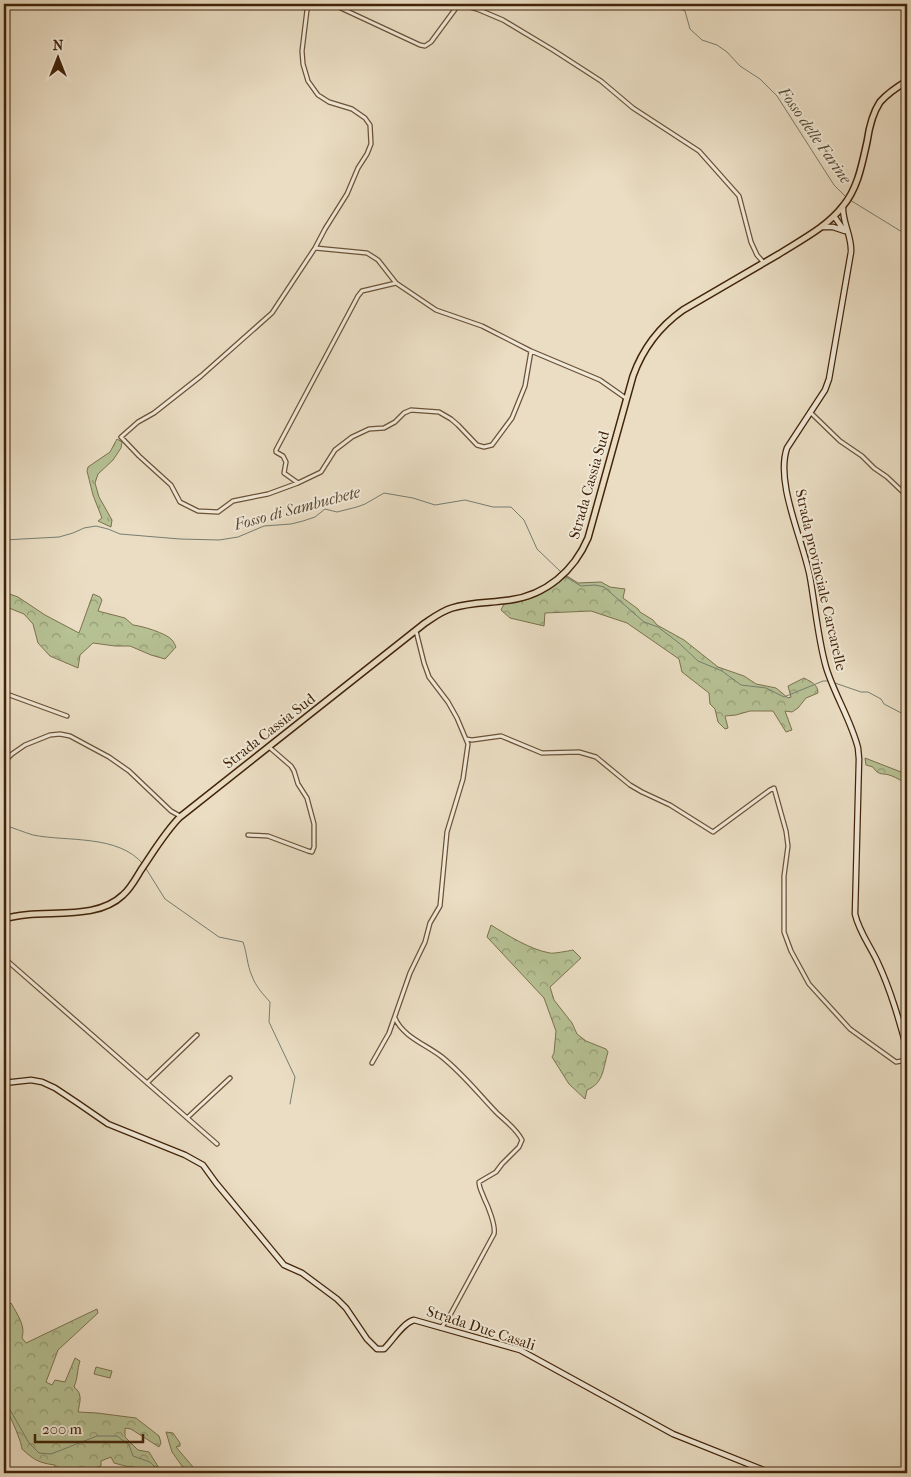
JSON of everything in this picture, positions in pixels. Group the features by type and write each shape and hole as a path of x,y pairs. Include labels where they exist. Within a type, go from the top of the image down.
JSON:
{"main road":[{"name":"Strada Cassia Sud","path":"4,919 19,915 88,910 100,908 116,901 129,889 167,831 180,817 416,630 442,612 450,609 464,605 518,599 528,596 548,587 564,574 579,556 588,538 633,376 642,354 662,327 683,310 764,262 834,216 850,195 861,166 870,124 877,107 888,94 907,81"},
{"path":"845,204 843,215 845,228"},
{"path":"834,216 842,221 845,228"},
{"path":"818,228 833,226 845,228"},
{"name":"Strada provinciale Carcarelle","path":"845,228 850,236 852,252 829,379 787,448 784,469 789,499 810,575 824,660 855,737 859,759 855,914 860,929 879,964 895,1004 907,1049"},
{"name":"Strada Due Casali","path":"4,1083 31,1080 42,1082 55,1088 108,1124 185,1155 203,1165 284,1265 302,1273 337,1299 346,1308 367,1339 377,1349 384,1349 408,1322 414,1320 520,1350 673,1434 771,1473"}],"street":[{"path":"310,4 302,51 302,64 308,80 318,95 329,102 352,109 365,118 370,124 371,144 347,194 324,229 315,248 272,312 201,376 154,413 138,422 121,437 171,485 180,502 198,511 218,512 232,501 268,494 321,472 335,450 352,436 369,429 384,428 404,413 412,410 439,412 451,419 477,445 484,447 492,445 512,418 526,386 531,351"},
{"path":"332,4 425,46 431,42 456,8 460,6 477,9 503,20 545,45 601,81 632,108 704,154 739,196 751,242 756,254 764,262"},
{"path":"315,248 367,253 378,260 396,282 436,310 482,326 531,351 600,380 627,400"},
{"path":"298,483 284,473 286,462 283,456 276,452 276,450 358,296 362,292 396,282"},
{"path":"810,412 840,441 862,456 907,496"},
{"path":"372,1063 387,1038 410,973 425,942 430,923 440,906 447,832 463,779 468,744 448,702 430,677 424,663 416,630"},
{"path":"4,693 68,716"},
{"path":"8,758 25,745 50,735 70,736 109,757 129,771 171,811 180,817"},
{"path":"466,738 472,740 501,736 542,753 579,752 596,757 642,792 670,805 713,832 774,788 786,831 788,846 784,876 784,932 791,951 809,984 850,1029 896,1062 907,1060"},
{"path":"248,835 268,836 308,852 312,852 314,847 314,824 307,798 298,784 291,766 269,747"},
{"path":"4,958 217,1144"},
{"path":"394,1018 399,1026 420,1043 443,1057 468,1080 496,1112 510,1124 522,1140 519,1147 496,1172 479,1182 479,1188 494,1224 494,1234 449,1317 440,1328"},
{"path":"147,1083 197,1035"},
{"path":"188,1118 230,1078"}],"green space":[{"path":"117,439 122,442 121,448 113,460 98,474 95,483 99,497 112,520 111,527 98,521 102,518 93,495 87,471 88,467 110,452"},
{"path":"567,576 578,583 601,582 610,587 625,589 623,598 657,625 684,640 718,667 744,676 756,684 776,688 788,698 791,697 788,686 804,678 815,685 818,693 806,698 792,712 785,711 792,730 786,732 773,711 750,711 725,716 728,728 725,729 718,722 715,709 710,704 709,693 682,672 679,659 627,623 591,611 545,613 544,626 510,618 501,610 504,604 538,596"},
{"path":"4,592 18,597 45,615 79,633 93,594 102,600 98,611 125,618 133,625 148,628 165,635 172,640 176,647 165,659 130,646 93,643 80,655 78,668 50,656 38,643 33,624 24,614 4,606"},
{"path":"907,755 907,784 892,776 879,773 873,767 866,765 865,758 901,772"},
{"path":"491,925 519,942 535,949 551,953 573,950 581,958 550,987 554,1000 572,1023 577,1034 586,1041 606,1049 608,1052 600,1079 593,1087 587,1090 585,1099 569,1084 552,1057 556,1031 544,998 487,937"},
{"path":"11,1303 20,1320 23,1329 22,1338 26,1343 97,1309 98,1313 58,1350 46,1382 52,1385 55,1380 65,1382 75,1358 80,1361 74,1387 80,1395 78,1412 136,1418 159,1436 161,1443 159,1447 131,1429 125,1428 125,1437 138,1450 149,1452 159,1468 169,1473 132,1473 133,1468 114,1463 111,1457 101,1461 101,1466 94,1468 91,1473 54,1473 55,1465 37,1460 22,1449 11,1420 4,1411 4,1307"},
{"path":"96,1367 112,1371 110,1378 94,1374"},
{"path":"166,1432 173,1433 180,1443 180,1446 176,1447 200,1473 187,1473 172,1452"}],"waterway":[{"name":"Fosso delle Farine","path":"668,4 685,11 690,29 702,40 717,45 727,52 740,66 760,79 777,96 834,185 847,198"},
{"name":"Fosso delle Farine","path":"850,200 907,235"},
{"name":"Fosso di Sambuchete","path":"4,540 59,537 84,528 96,526 120,534 219,540 238,537 264,526 303,521 315,517 325,509 337,512 357,507 384,493 413,498 435,505 465,500 493,507 511,507 524,520 537,549 561,572"},
{"name":"Fosso di Sambuchete","path":"566,577 581,586 595,585 604,587 644,622 658,627 698,661 722,671 741,685 766,688 784,697 823,681 828,681"},
{"name":"Fosso di Sambuchete","path":"832,682 861,692 868,692 881,699 884,704 907,716"},
{"path":"4,825 33,835 106,843 132,854 143,864"},
{"path":"145,867 165,899 219,937 243,942 254,980 270,1002 269,1022 295,1077 290,1104"},
{"path":"4,1404 9,1408 29,1443 39,1453 51,1454 97,1436 117,1436 129,1445 133,1456 150,1462 161,1473"}]}
